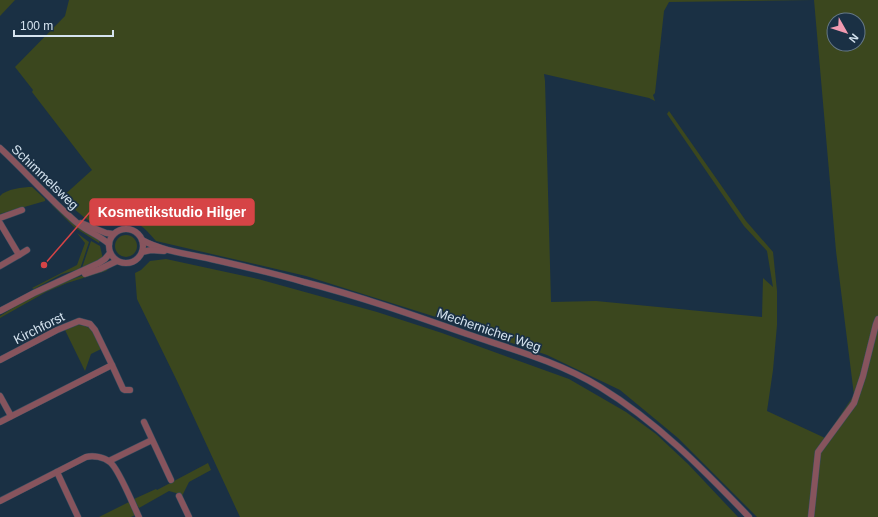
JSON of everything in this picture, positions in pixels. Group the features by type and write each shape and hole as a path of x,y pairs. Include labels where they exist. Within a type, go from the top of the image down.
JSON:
{"street":[{"name":"Schimmelsweg","path":"0,148 74,221 109,244"},
{"path":"0,218 22,210"},
{"name":"Schimmelsweg","path":"74,221 106,233 114,234"},
{"path":"0,222 19,255"},
{"path":"123,229 129,229 139,235 142,240 142,252 133,262 127,263 117,261 110,254 109,244 114,234 123,229"},
{"name":"Mechernicher Weg","path":"142,240 176,252 267,272 324,287 519,351 576,374 620,400 660,429 696,462 749,517"},
{"path":"0,266 27,250"},
{"name":"Mechernicher Weg","path":"142,252 151,250 176,252"},
{"path":"0,311 34,293 68,279 100,263 110,254"},
{"path":"68,279 100,269 117,261"},
{"path":"811,517 818,452 854,403 864,376 878,319"},
{"name":"Kirchforst","path":"0,360 57,330 80,321 90,324 95,330 123,389 130,390"},
{"path":"0,422 112,365"},
{"path":"0,396 11,416"},
{"path":"144,422 171,480"},
{"path":"109,461 152,440"},
{"path":"0,501 92,455 109,461 116,468 139,517"},
{"path":"57,472 78,517"},
{"path":"179,496 189,517"}],"green space":[{"path":"0,0 15,0 0,16"},
{"path":"69,0 813,0 669,2 664,11 655,93 653,95 655,101 649,98 544,74 551,302 596,301 762,317 763,278 773,287 767,251 744,226 667,114 669,111 746,221 773,252 777,291 777,325 773,370 767,411 825,438 854,395 836,251 814,0 878,0 878,517 757,517 678,438 620,390 547,355 439,318 306,276 156,241 142,227 131,221 98,226 85,218 61,198 92,170 32,92 33,90 15,67 65,16"},
{"path":"32,187 45,199 45,201 0,214 0,196 15,189"},
{"path":"52,203 100,240 99,243 74,227 52,205"},
{"path":"77,233 89,242 80,269 62,274 34,289 32,288 77,265 85,243"},
{"path":"122,235 130,235 137,242 137,250 130,257 122,257 115,250 115,242"},
{"path":"91,241 100,246 103,259 82,268"},
{"path":"166,259 258,279 377,312 442,333 569,379 626,412 656,434 688,464 738,517 240,517 137,299 135,273 141,270 150,261"},
{"path":"110,267 106,271 67,283 46,292 0,318 0,316 9,310 47,290 68,281"},
{"path":"77,325 87,326 93,332 101,349 91,354 85,371 65,330"},
{"path":"208,463 211,470 189,482 181,498 176,493 169,491 139,508 134,499 156,489 157,490"},
{"path":"129,502 135,515 131,517 99,517"}],"place":[{"name":"Kosmetikstudio Hilger","path":"44,265"}]}
